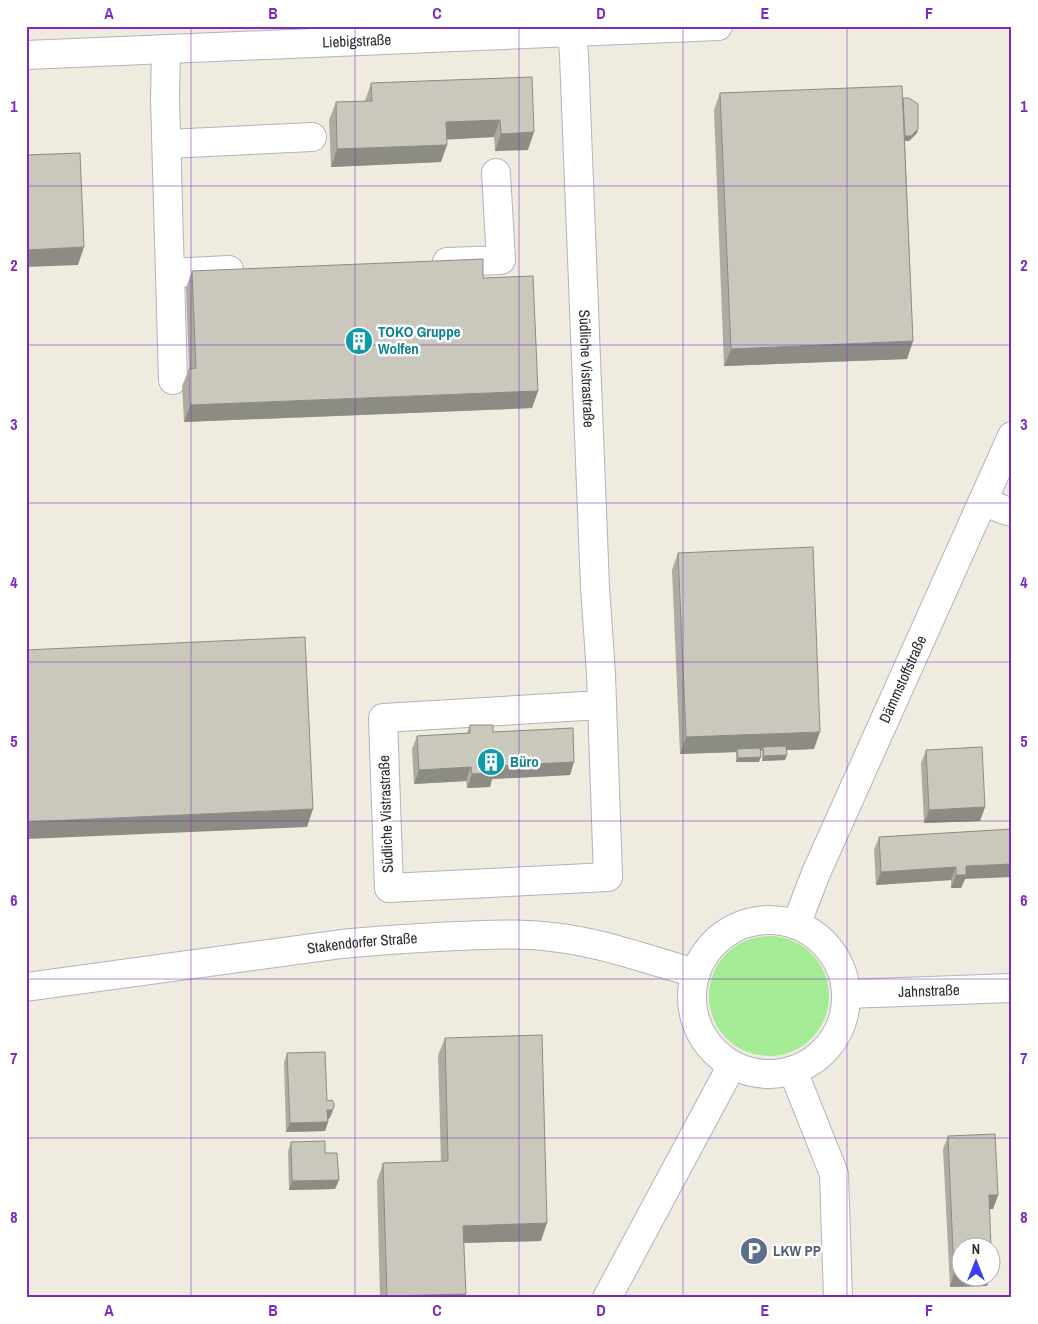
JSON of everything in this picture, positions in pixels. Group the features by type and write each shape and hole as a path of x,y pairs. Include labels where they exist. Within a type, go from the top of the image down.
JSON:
{"street":[{"name":"Liebigstraße","path":"26,55 718,26"},
{"name":"Südliche Vistrastraße","path":"572,32 595,586 602,705 608,877 389,888 383,718 602,705"},
{"path":"166,50 173,380"},
{"path":"167,144 312,137"},
{"path":"423,263 501,260 496,173"},
{"path":"170,273 258,269"},
{"name":"Dämmstoffstraße","path":"796,925 816,873 1012,436"},
{"path":"983,501 1012,512"},
{"path":"769,920 783,921 796,925 810,931 822,940 840,965 845,979 847,994 846,1011 841,1027 833,1042 809,1064 793,1071 778,1074 762,1074 747,1071 732,1065 720,1057 709,1046 701,1033 695,1019 692,1004 696,974 701,961 718,939 742,925 769,920"},
{"name":"Stakendorfer Straße","path":"26,987 342,944 384,940 518,934 552,937 620,950 696,974"},
{"name":"Jahnstraße","path":"847,994 1012,988"},
{"path":"607,1298 732,1065"},
{"path":"793,1071 834,1174 838,1298"}],"green space":[{"path":"769,936 781,937 792,941 802,946 811,954 819,963 824,973 828,984 828,1008 824,1019 819,1029 811,1038 802,1046 792,1051 781,1055 769,1056 757,1055 746,1051 736,1046 727,1038 719,1029 714,1019 710,1008 709,996 710,984 714,973 719,963 727,954 736,946 746,941 757,937"}],"building":[{"path":"532,77 534,132 501,134 500,120 446,122 447,145 337,149 336,102 372,101 371,83"},
{"path":"902,86 913,341 731,349 720,93"},
{"path":"903,98 909,98 918,104 918,129 911,136 905,136"},
{"path":"80,153 84,247 26,250 26,155"},
{"name":"TOKO Gruppe Wolfen","path":"483,259 483,278 533,276 538,391 190,405 189,369 196,368 192,271"},
{"path":"813,547 820,732 686,737 678,553"},
{"path":"305,637 313,809 26,822 26,650"},
{"name":"Büro","path":"470,725 493,725 493,732 573,728 574,762 494,766 495,773 472,774 471,767 419,770 417,736 470,733"},
{"path":"786,746 787,755 764,756 763,747"},
{"path":"982,747 985,807 929,810 926,750"},
{"path":"760,748 761,757 738,758 737,749"},
{"path":"1012,829 1012,864 966,866 966,875 956,875 956,867 881,872 879,837"},
{"path":"542,1035 547,1223 463,1226 466,1294 387,1296 383,1163 448,1161 445,1038"},
{"path":"325,1052 327,1101 332,1100 334,1103 332,1110 327,1110 328,1122 290,1123 287,1053"},
{"path":"995,1134 998,1195 989,1195 991,1236 952,1236 948,1136"},
{"path":"325,1141 325,1153 337,1153 339,1180 292,1181 291,1142"}],"place":[{"name":"TOKO Gruppe Wolfen","path":"359,341"},
{"name":"Büro","path":"491,762"},
{"name":"LKW PP","path":"754,1251"}]}
